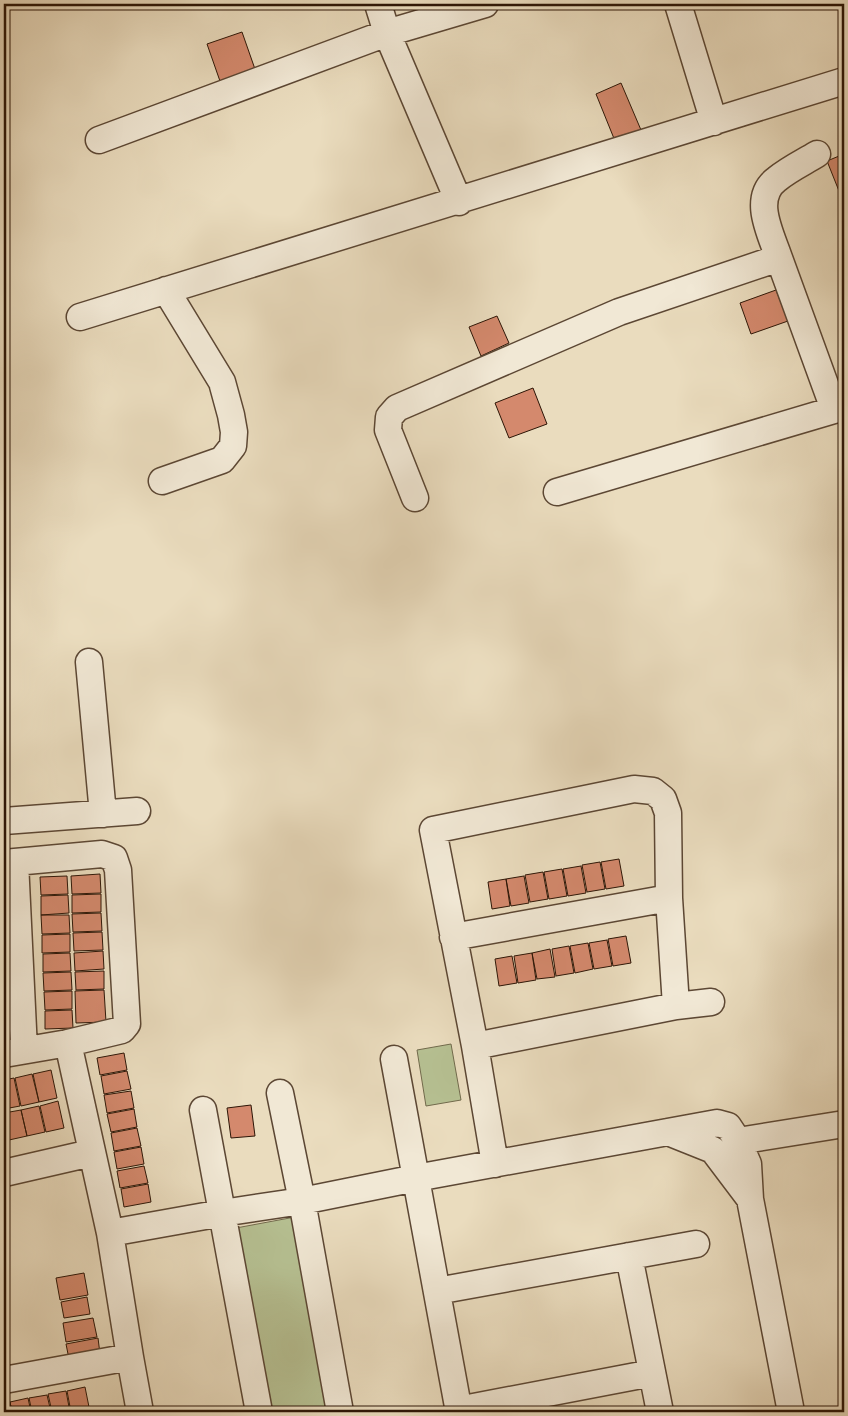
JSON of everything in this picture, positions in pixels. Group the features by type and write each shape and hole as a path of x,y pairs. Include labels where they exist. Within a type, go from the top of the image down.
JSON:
{"street":[{"path":"378,4 387,33 459,202"},
{"path":"99,140 387,33 485,4"},
{"path":"678,4 714,122"},
{"path":"80,317 459,202 844,81"},
{"path":"557,492 839,408 779,258 763,207 764,195 776,180 817,154"},
{"path":"415,498 388,430 389,417 397,408 618,312 779,258"},
{"path":"162,481 222,460 233,446 234,432 222,382 166,290"},
{"path":"89,662 103,814"},
{"path":"496,1164 433,830 634,789 653,791 663,799 668,813 669,898 676,1006"},
{"path":"4,822 137,811"},
{"path":"102,854 114,858 118,870 127,1024 122,1030 68,1044 14,1052 9,863 102,854"},
{"path":"453,937 669,898"},
{"path":"475,1046 676,1006 711,1002"},
{"path":"68,1044 110,1233 140,1412"},
{"path":"394,1059 458,1411 652,1373"},
{"path":"280,1093 340,1412"},
{"path":"203,1110 259,1412"},
{"path":"110,1233 222,1213 302,1202 416,1178 717,1123 728,1126 738,1140 748,1164 750,1199 791,1412"},
{"path":"738,1140 844,1124"},
{"path":"668,1132 714,1150 750,1199"},
{"path":"4,1173 91,1153"},
{"path":"436,1291 696,1244"},
{"path":"629,1256 660,1412"},
{"path":"4,1380 130,1357"}],"green space":[{"path":"451,1044 461,1100 426,1106 417,1050"},
{"path":"295,1217 329,1412 268,1412 236,1228"}],"building":[{"path":"242,32 256,72 221,84 207,44"},
{"path":"621,83 641,130 615,141 596,94"},
{"path":"844,154 844,189 839,191 827,161"},
{"path":"776,290 788,321 751,334 740,303"},
{"path":"497,316 509,343 481,356 469,327"},
{"path":"533,388 547,424 509,438 495,403"},
{"path":"619,859 624,886 606,889 601,862"},
{"path":"600,862 605,889 587,892 582,865"},
{"path":"581,866 586,893 568,896 563,869"},
{"path":"562,869 567,896 549,899 544,872"},
{"path":"543,872 548,899 530,902 525,875"},
{"path":"100,874 101,893 72,894 71,876"},
{"path":"67,876 68,894 41,895 40,877"},
{"path":"524,876 529,903 511,906 506,879"},
{"path":"506,879 510,906 492,909 488,882"},
{"path":"101,894 101,912 72,913 72,895"},
{"path":"68,895 69,913 41,915 41,896"},
{"path":"101,913 102,931 73,932 72,914"},
{"path":"41,915 69,915 70,933 42,934"},
{"path":"102,932 103,950 74,951 73,933"},
{"path":"70,934 70,952 42,953 42,935"},
{"path":"626,936 631,963 613,966 608,939"},
{"path":"607,940 612,966 594,969 589,943"},
{"path":"588,943 593,969 575,973 570,946"},
{"path":"569,946 574,973 556,976 552,949"},
{"path":"550,949 555,977 537,979 532,953"},
{"path":"103,951 104,969 75,971 74,953"},
{"path":"70,953 71,971 43,972 43,954"},
{"path":"532,953 536,980 518,983 514,956"},
{"path":"512,956 517,983 499,986 495,959"},
{"path":"104,971 104,989 76,990 75,972"},
{"path":"71,972 72,990 44,991 43,973"},
{"path":"104,990 106,1022 76,1023 75,991"},
{"path":"72,991 72,1009 45,1010 44,992"},
{"path":"72,1010 73,1028 45,1029 45,1011"},
{"path":"124,1053 127,1070 100,1075 97,1058"},
{"path":"51,1070 57,1098 39,1102 33,1074"},
{"path":"127,1071 131,1089 104,1094 101,1076"},
{"path":"32,1074 39,1102 21,1106 15,1078"},
{"path":"14,1078 20,1106 4,1109 4,1080"},
{"path":"131,1091 134,1108 107,1113 104,1095"},
{"path":"58,1101 64,1128 46,1132 40,1106"},
{"path":"251,1105 255,1136 231,1138 227,1108"},
{"path":"39,1106 45,1132 27,1136 21,1110"},
{"path":"134,1109 137,1127 111,1132 107,1114"},
{"path":"21,1110 27,1136 9,1140 4,1113"},
{"path":"4,1120 8,1140 4,1141"},
{"path":"137,1128 141,1146 114,1151 111,1133"},
{"path":"141,1147 144,1164 117,1169 114,1152"},
{"path":"144,1166 148,1183 120,1188 117,1171"},
{"path":"148,1184 151,1202 124,1207 121,1189"},
{"path":"84,1273 88,1295 60,1300 56,1278"},
{"path":"87,1297 90,1314 64,1318 61,1302"},
{"path":"93,1318 97,1337 66,1342 63,1323"},
{"path":"98,1338 100,1354 69,1359 66,1344"},
{"path":"85,1387 90,1412 71,1412 67,1391"},
{"path":"66,1391 70,1412 52,1412 48,1394"},
{"path":"47,1395 51,1412 32,1412 29,1398"},
{"path":"28,1398 31,1412 12,1412 10,1402"},
{"path":"10,1402 12,1412 4,1412 4,1403"}]}
